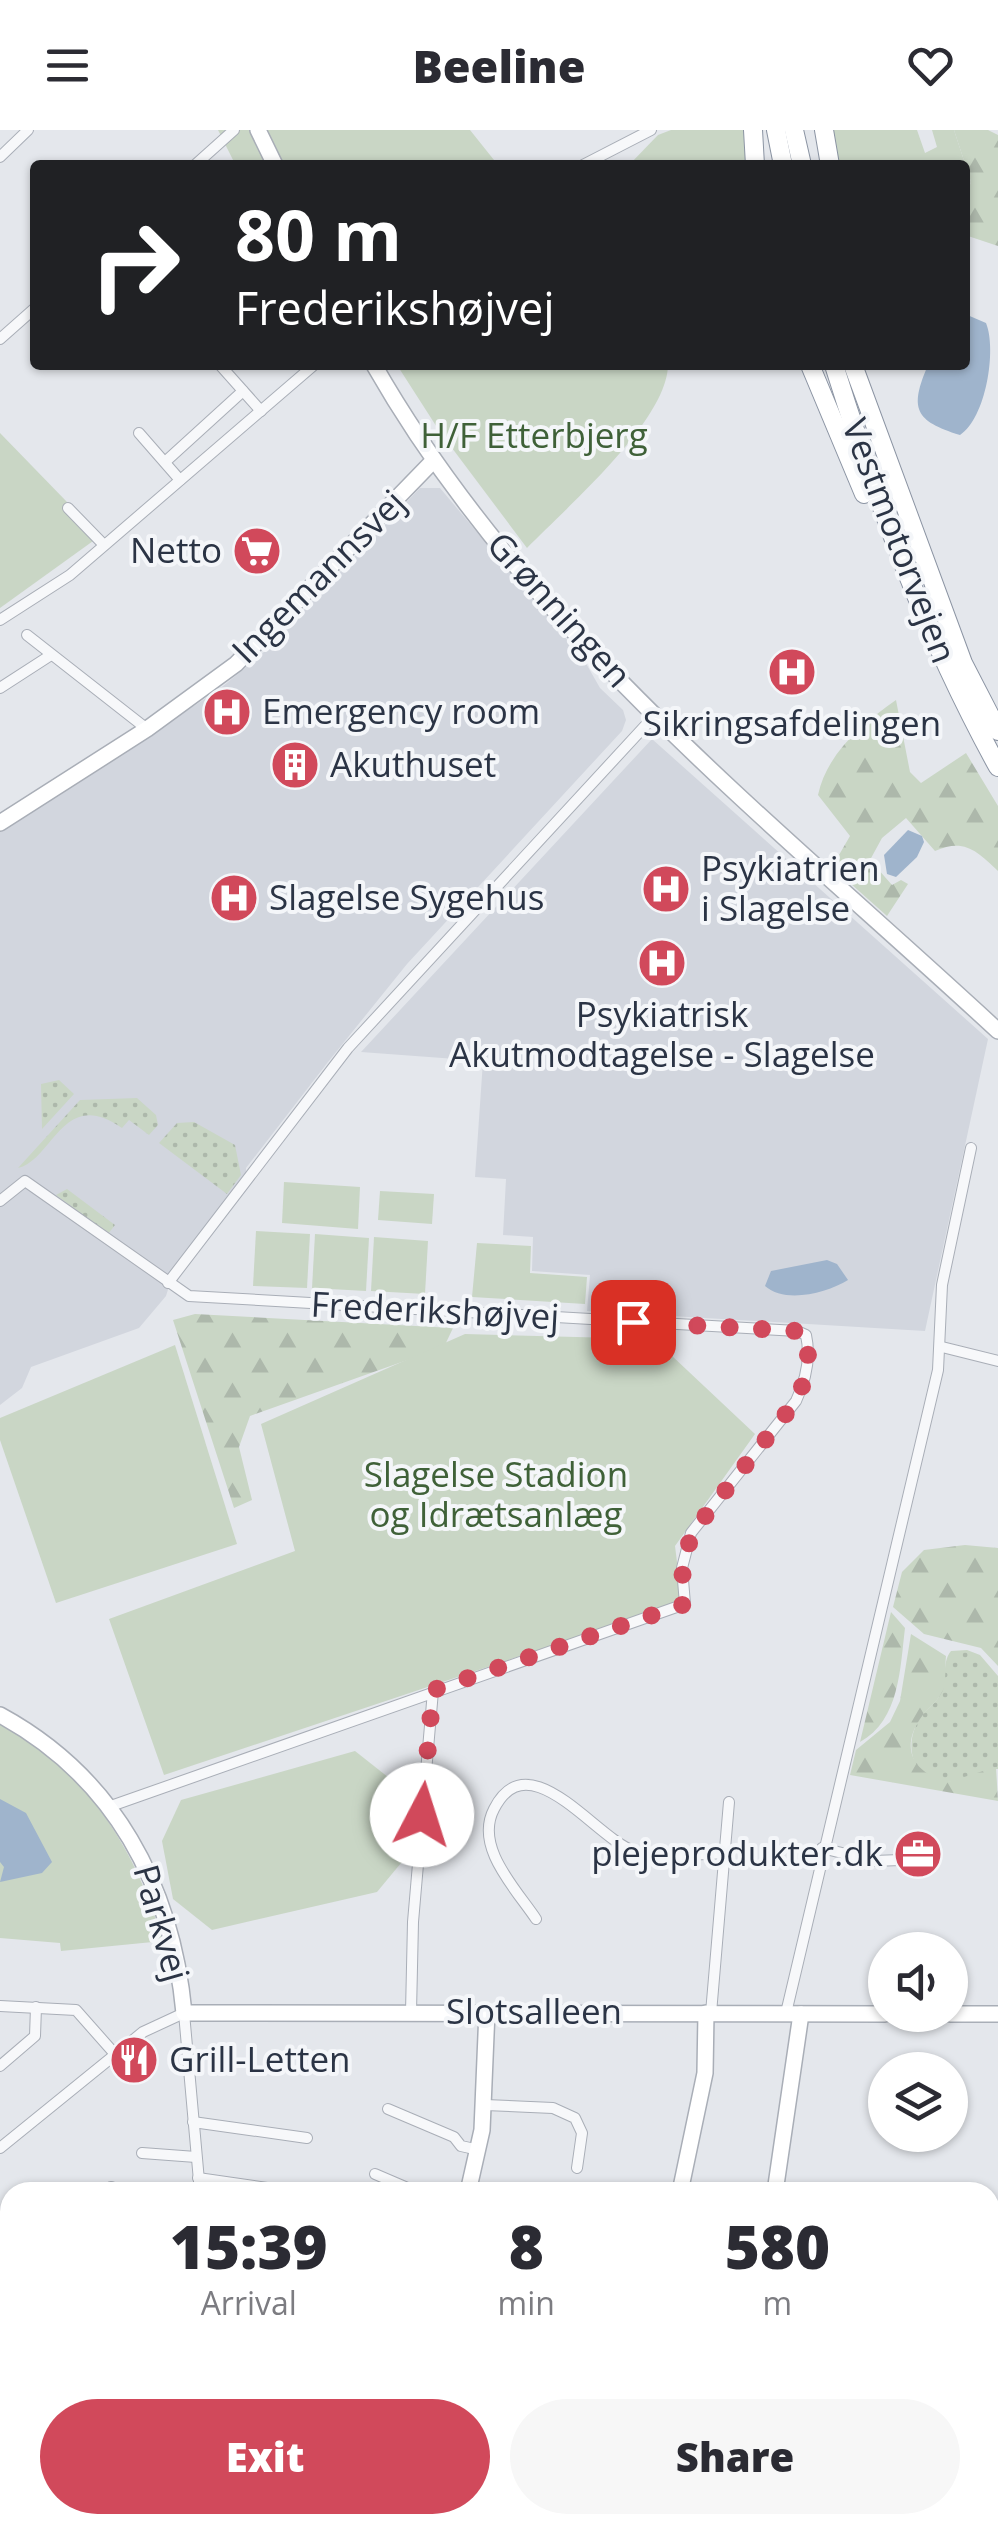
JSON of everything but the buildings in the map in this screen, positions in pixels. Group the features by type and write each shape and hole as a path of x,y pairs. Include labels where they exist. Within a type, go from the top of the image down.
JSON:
{"highway":[{"path":"753,130 756,160"},
{"path":"776,130 783,160"},
{"path":"794,130 801,160"},
{"path":"824,130 829,160"},
{"path":"812,370 967,728 989,733"},
{"name":"Vestmotorvejen","path":"836,370 872,484 989,733"},
{"name":"Vestmotorvejen","path":"855,370 890,475 989,733 998,767"},
{"path":"867,370 890,475"}],"street":[{"path":"0,157 28,130"},
{"path":"201,160 234,130"},
{"path":"258,130 273,160"},
{"path":"593,160 651,130"},
{"path":"0,339 30,312"},
{"path":"224,370 260,411"},
{"path":"0,620 70,575 308,370"},
{"name":"Grønningen","path":"377,370 434,460 558,616 656,714 998,1031"},
{"path":"165,462 243,391"},
{"path":"139,433 180,480"},
{"name":"Ingemannsvej","path":"0,823 147,729 204,689 264,639 434,460"},
{"path":"68,508 104,545"},
{"path":"28,635 147,729"},
{"path":"0,688 51,654"},
{"path":"0,1201 25,1181 168,1283 348,1048 656,714"},
{"path":"775,2182 794,2014 822,1848 853,1736 942,1347 942,1285 971,1148"},
{"name":"Frederikshøjvej","path":"112,1806 685,1604 682,1568 692,1533 796,1401 807,1366 806,1335 189,1296 168,1283"},
{"path":"942,1347 998,1362"},
{"path":"412,2012 413,1922 433,1690"},
{"name":"Parkvej","path":"0,1715 55,1749 112,1806 138,1846 159,1896 184,2013"},
{"path":"536,1919 491,1850 487,1832 497,1803 519,1788 531,1785 557,1794 609,1838 638,1852 728,1853"},
{"path":"682,2182 705,2073 708,2013 728,1853 728,1802"},
{"path":"822,1848 874,1860 900,1860"},
{"path":"0,2006 76,2010 114,2053"},
{"path":"0,2066 36,2036 36,2007"},
{"path":"471,2182 484,2105 487,2012"},
{"path":"0,2148 114,2053 143,2032 184,2013 199,2182"},
{"name":"Slotsalleen","path":"184,2013 868,2014"},
{"path":"968,2014 998,2014"},
{"path":"484,2105 554,2108 575,2118 582,2134 576,2168"},
{"path":"388,2109 454,2137 462,2146 479,2150"},
{"path":"193,2122 308,2138"},
{"path":"142,2154 196,2157"},
{"path":"375,2174 394,2182"},
{"path":"198,2178 226,2182"}],"shaded area":[{"name":"Slagelse Sygehus","path":"420,488 440,488 584,660 600,688 623,710 626,720 622,731 407,964 246,1168 175,1267 166,1296 139,1328 31,1367 22,1388 0,1405 0,831 217,691 261,655"},
{"name":"Psykiatrien i Slagelse","path":"652,739 988,1039 925,1331 587,1311 590,1275 532,1271 533,1237 503,1235 506,1179 475,1177 483,1061 361,1052"}],"green space":[{"path":"218,130 470,130 494,160 233,160"},
{"path":"671,130 748,130 750,160 634,160 658,135"},
{"path":"832,130 917,130 925,153 937,147 932,130 954,130 964,160 836,160"},
{"path":"954,130 988,130 998,135 998,246 970,237 970,160 964,160"},
{"name":"H/F Etterbjerg","path":"400,370 667,370 651,411 633,437 527,548 440,432"},
{"path":"0,433 100,536 0,608"},
{"path":"896,700 910,772 921,783 966,753 998,806 998,871 962,846 935,851 906,818 882,838 870,860 892,885 901,880 908,884 887,916 832,867 850,836 818,795 838,753 859,729"},
{"path":"59,1080 74,1094 42,1129 41,1084"},
{"path":"137,1098 156,1115 158,1125 149,1135 129,1120 122,1128 102,1117 86,1115 72,1120 30,1162 18,1168 80,1100"},
{"path":"194,1122 235,1145 241,1175 227,1194 159,1143 177,1123"},
{"path":"284,1182 360,1187 358,1229 282,1223"},
{"path":"67,1189 115,1225 108,1234 56,1195"},
{"path":"380,1191 434,1194 432,1224 378,1220"},
{"path":"256,1231 310,1234 307,1288 253,1286"},
{"path":"315,1234 369,1238 366,1291 312,1288"},
{"path":"374,1237 428,1241 425,1294 371,1291"},
{"path":"477,1243 531,1246 530,1273 587,1277 585,1304 472,1297"},
{"path":"195,1314 453,1328 444,1347 250,1416 239,1447 252,1500 234,1508 173,1320"},
{"name":"Slagelse Stadion og Idrætsanlæg","path":"465,1334 654,1339 755,1434 675,1546 682,1602 164,1775 109,1619 295,1551 261,1424"},
{"path":"175,1345 237,1544 56,1603 0,1440 0,1418"},
{"path":"965,1545 998,1548 998,1666 981,1648 924,1634 893,1607 902,1572 924,1550"},
{"path":"891,1612 905,1628 896,1692 883,1721 860,1742"},
{"path":"911,1634 946,1656 942,1692 914,1731 914,1760 927,1773 948,1782 996,1767 998,1801 850,1775 856,1750 890,1722 900,1701"},
{"path":"967,1650 980,1655 998,1676 998,1769 952,1782 934,1780 918,1768 912,1739 920,1718 942,1690 951,1651"},
{"path":"0,1724 59,1765 104,1816 138,1875 163,1941 61,1951 60,1943 0,1938"},
{"path":"355,1751 393,1781 406,1857 377,1892 212,1930 173,1899 162,1841 181,1800"}],"water":[{"path":"970,316 986,323 990,350 987,383 977,414 960,435 933,424 920,411 926,370 970,370"},
{"path":"908,830 922,836 924,842 917,857 896,877 887,874 884,855"},
{"path":"827,1260 837,1264 848,1280 806,1295 783,1294 765,1286 771,1271"},
{"path":"0,1799 26,1813 52,1862 42,1873 0,1882 4,1867 0,1862"}],"place":[{"name":"Netto","path":"257,551"},
{"name":"Sikringsafdelingen","path":"792,672"},
{"name":"Emergency room","path":"227,712"},
{"name":"Akuthuset","path":"295,765"},
{"name":"Psykiatrien i Slagelse","path":"666,889"},
{"name":"Slagelse Sygehus","path":"234,898"},
{"name":"Psykiatrisk Akutmodtagelse - Slagelse","path":"662,963"},
{"name":"plejeprodukter.dk","path":"918,1854"},
{"name":"Grill-Letten","path":"134,2060"}],"route":[{"path":"422,1815 433,1690 685,1604 682,1568 692,1533 796,1401 804,1385 808,1347 806,1335 797,1331 633,1322"}]}
